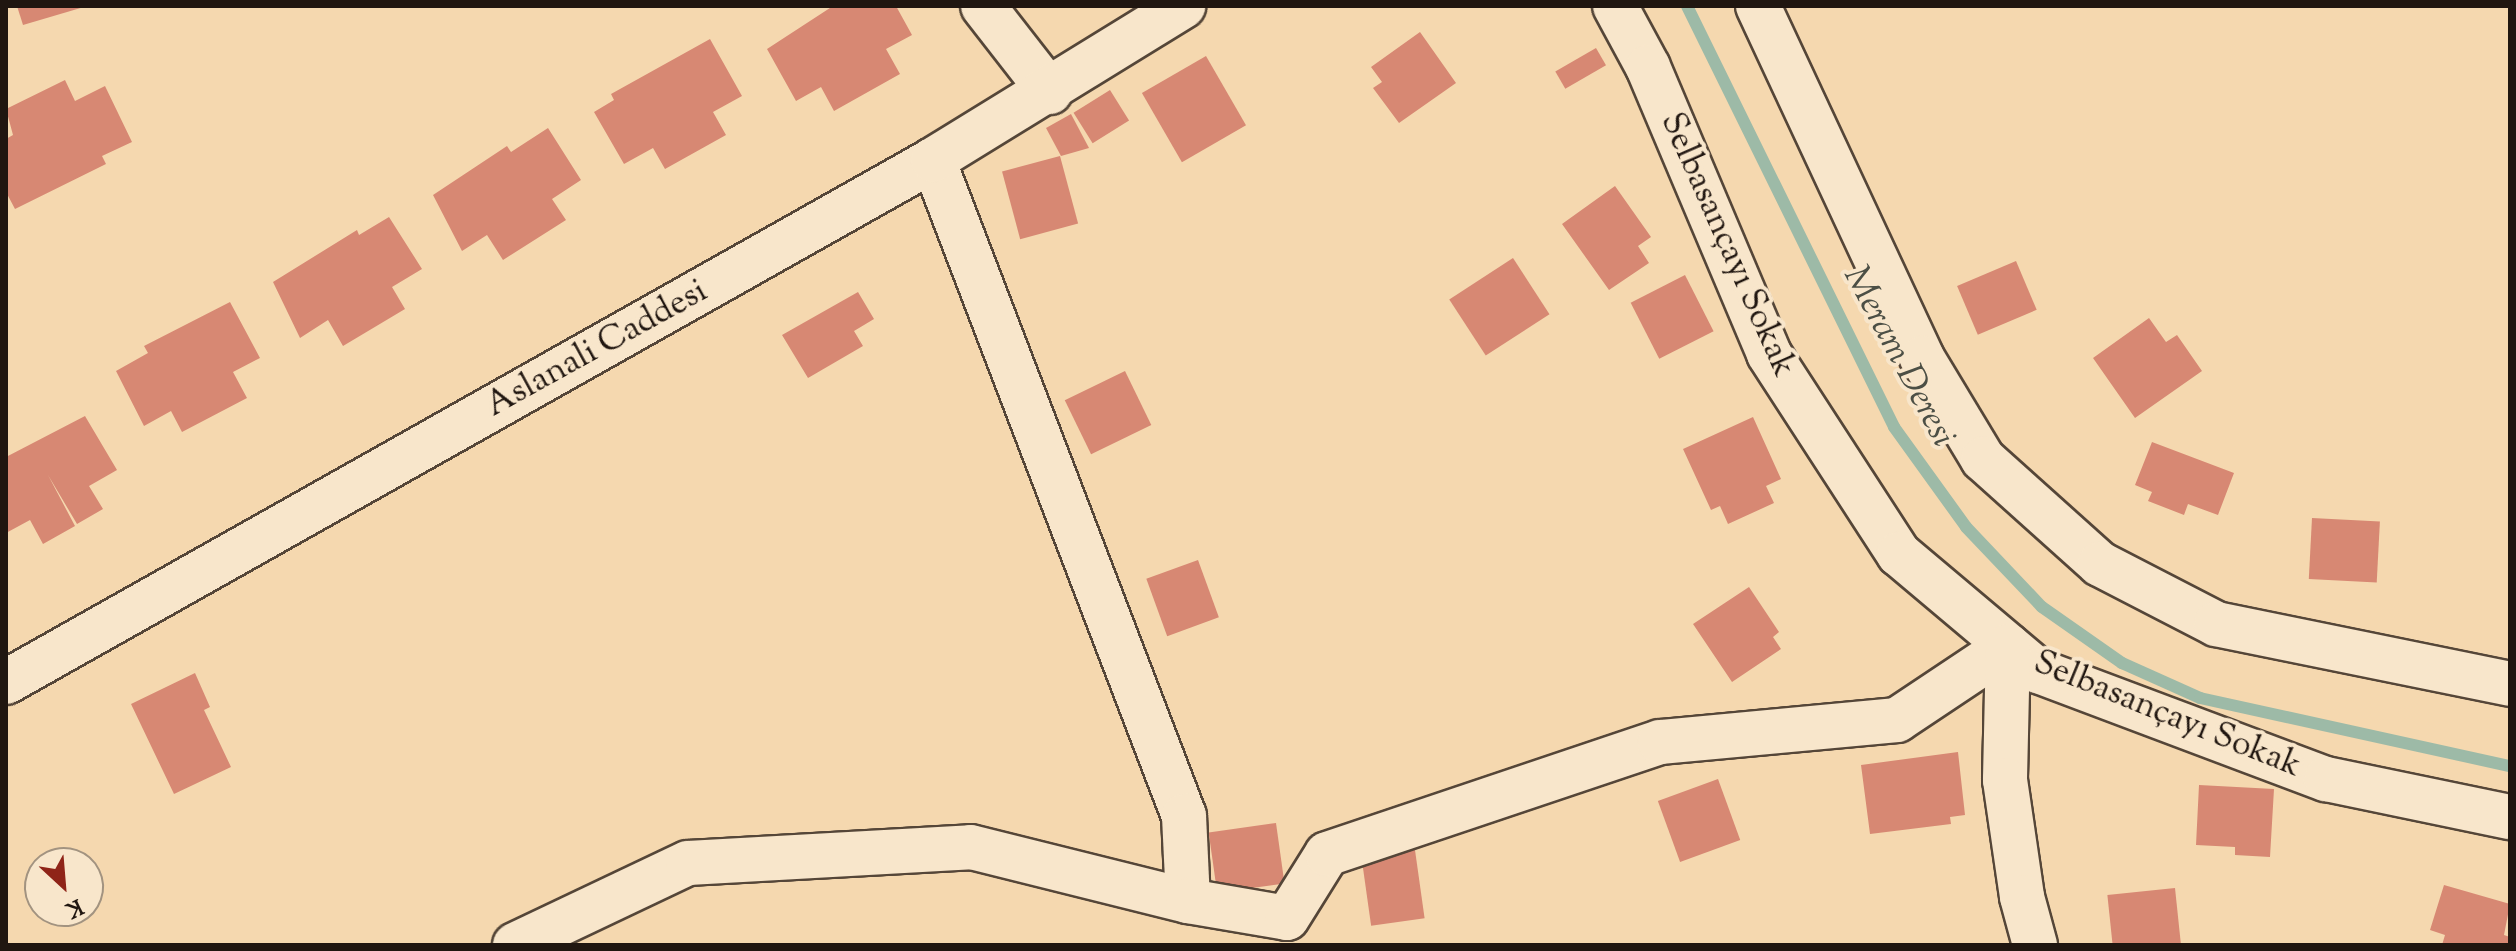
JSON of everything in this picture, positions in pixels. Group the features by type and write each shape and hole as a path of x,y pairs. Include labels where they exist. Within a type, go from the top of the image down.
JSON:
{"street":[{"path":"983,6 1050,92"},
{"name":"Aslanali Caddesi","path":"6,682 933,160 1050,92 1183,6"},
{"name":"Selbasançayı Sokak","path":"1615,6 1648,67 1769,354 1899,554 2038,671 2326,779 2510,817"},
{"path":"1758,6 1922,358 1983,459 2100,564 2216,624 2510,684"},
{"path":"933,160 1184,816 1188,901"},
{"path":"515,945 688,863 971,847 1188,901 1287,918 1327,854 1660,742 1897,720 2008,646"},
{"path":"2008,646 2005,780 2022,897 2035,945"}],"building":[{"path":"17,6 83,6 84,7 23,25"},
{"path":"833,6 896,6 912,35 886,49 900,74 834,111 821,87 796,101 767,49"},
{"path":"1420,32 1456,83 1399,123 1373,88 1382,82 1371,67"},
{"path":"710,39 742,96 713,112 726,135 665,169 653,148 624,164 594,112 614,100 611,94"},
{"path":"1596,48 1606,65 1565,89 1555,72"},
{"path":"1206,56 1246,125 1182,162 1142,93"},
{"path":"65,80 75,101 105,86 132,142 102,156 106,164 15,209 6,192 6,139 13,135 6,109"},
{"path":"1110,90 1129,121 1093,143 1074,113"},
{"path":"1071,114 1089,148 1061,156 1046,128"},
{"path":"548,128 581,180 552,199 566,220 503,260 487,235 462,251 433,195 507,146 511,152"},
{"path":"1060,156 1078,224 1020,239 1002,172"},
{"path":"1615,186 1651,237 1638,246 1649,263 1609,290 1562,224"},
{"path":"389,217 422,269 392,287 405,309 343,346 328,320 300,338 273,282 357,230 359,235"},
{"path":"1513,258 1549,314 1486,356 1449,299"},
{"path":"2016,261 2037,310 1978,335 1957,286"},
{"path":"1685,275 1714,331 1659,359 1631,303"},
{"path":"858,292 874,319 854,331 863,346 808,378 782,335"},
{"path":"230,302 260,358 233,372 247,398 182,432 171,411 144,426 116,371 148,353 144,346"},
{"path":"2149,318 2166,342 2177,335 2202,371 2135,418 2093,358"},
{"path":"1125,371 1151,425 1091,454 1065,400"},
{"path":"85,416 117,470 89,486 103,509 77,524 48,475 75,526 43,544 30,520 6,533 6,457"},
{"path":"1753,417 1781,479 1766,486 1774,503 1728,524 1720,506 1711,510 1683,449"},
{"path":"2152,442 2234,473 2218,515 2188,504 2184,515 2148,501 2152,492 2135,485"},
{"path":"2312,518 2380,522 2377,582 2309,579"},
{"path":"1198,560 1219,617 1167,636 1146,579"},
{"path":"1749,587 1779,632 1773,637 1781,649 1732,682 1693,624"},
{"path":"195,673 210,707 204,710 231,767 174,794 131,704"},
{"path":"1958,752 1965,815 1950,817 1951,824 1870,834 1861,765"},
{"path":"1718,779 1740,840 1680,862 1658,801"},
{"path":"2199,785 2274,789 2270,857 2235,855 2235,847 2196,845"},
{"path":"1276,823 1284,883 1217,893 1209,832"},
{"path":"1415,850 1425,918 1371,926 1362,858"},
{"path":"2444,885 2510,904 2504,935 2510,937 2508,945 2442,945 2445,935 2430,930"},
{"path":"2175,888 2181,945 2113,945 2107,895"}],"waterway":[{"name":"Meram Deresi","path":"1687,6 1894,427 1966,527 2042,607 2122,663 2200,698 2510,766"}]}
